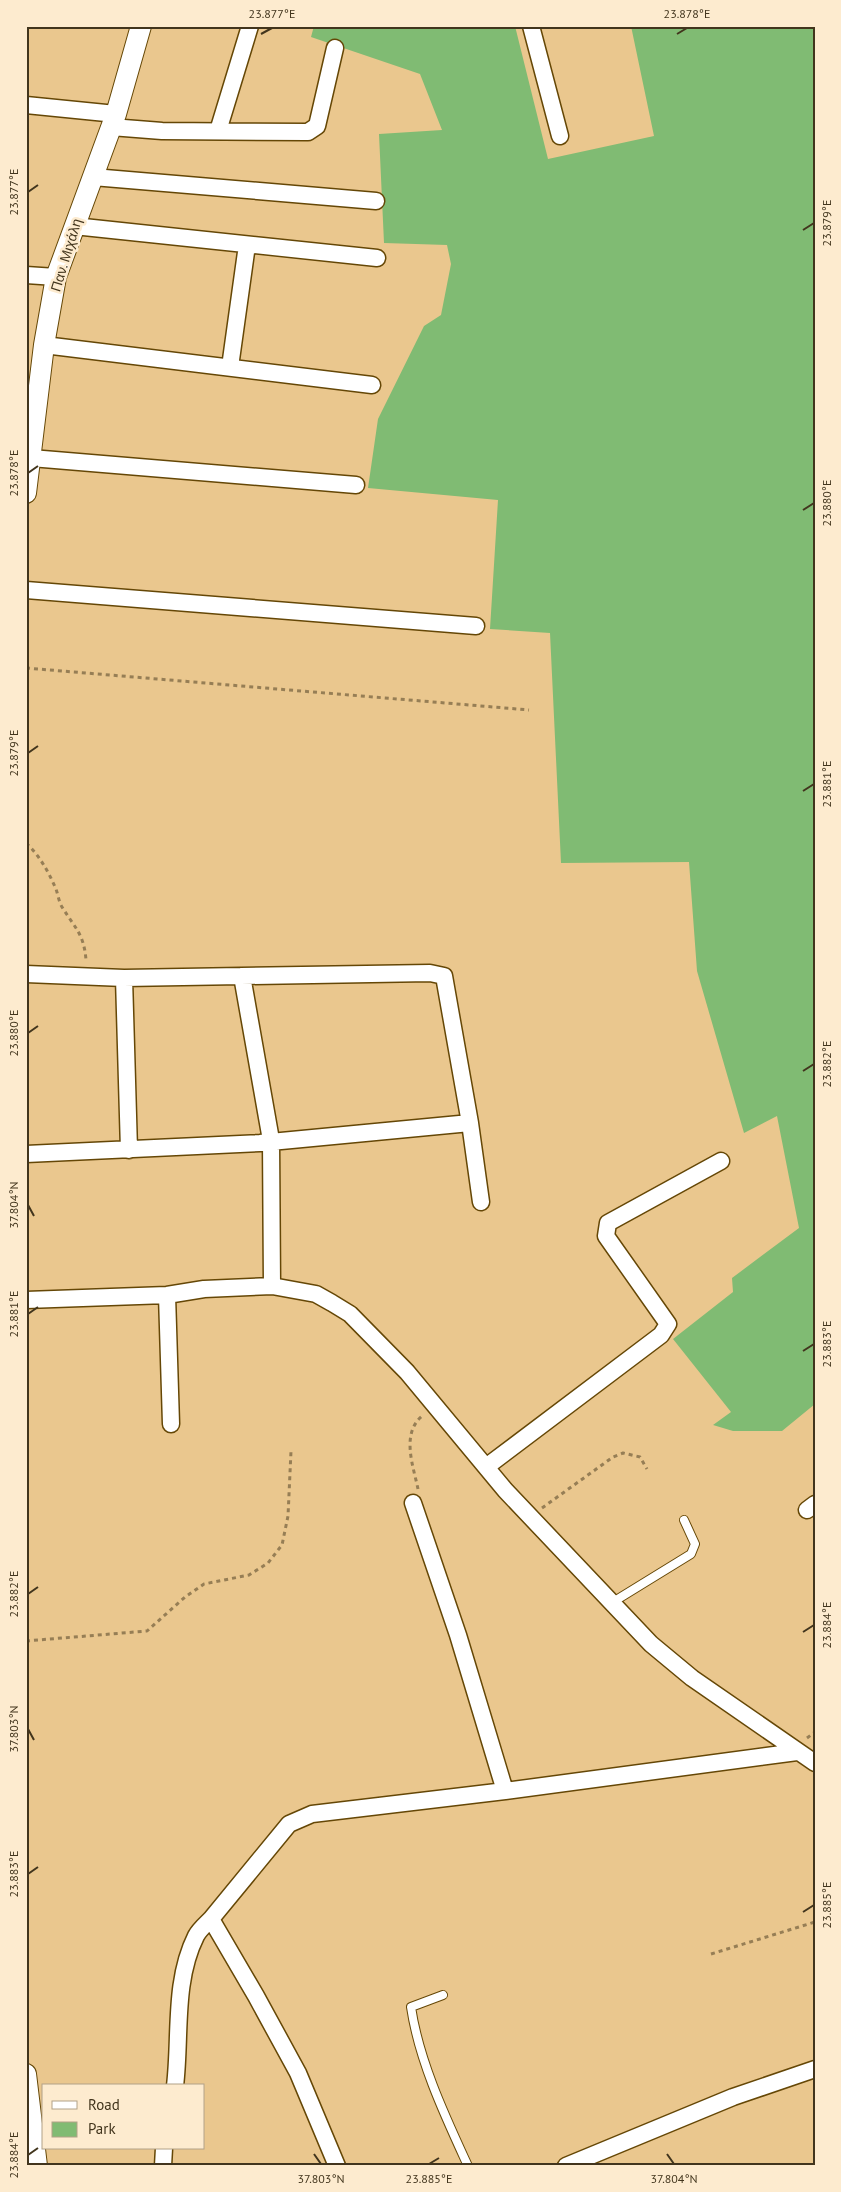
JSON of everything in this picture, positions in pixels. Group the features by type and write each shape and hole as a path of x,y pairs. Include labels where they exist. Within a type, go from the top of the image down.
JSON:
{"street":[{"name":"Παν. Μιχάλη","path":"26,493 44,346 56,277 114,121 141,26"},
{"path":"218,131 250,26"},
{"path":"531,26 560,136"},
{"path":"26,105 162,131 308,132 317,126 335,48"},
{"path":"93,176 376,201"},
{"path":"74,226 377,258"},
{"path":"230,367 247,245"},
{"path":"26,275 56,277"},
{"path":"44,346 372,385"},
{"path":"31,458 356,484"},
{"path":"26,590 476,626"},
{"path":"26,974 124,978 430,974 444,976 470,1123 481,1202"},
{"path":"242,976 272,1140 272,1286"},
{"path":"124,978 129,1150"},
{"path":"26,1154 260,1143 272,1140 470,1123"},
{"path":"486,1467 661,1335 668,1324 606,1236 608,1223 720,1160"},
{"path":"26,1300 167,1295 204,1289 272,1286 316,1294 350,1314 407,1372 529,1517 651,1644 692,1678 815,1763"},
{"path":"167,1295 171,1424"},
{"path":"413,1503 458,1635 505,1792"},
{"path":"175,2084 180,1997 188,1959 196,1935 289,1824 312,1814 505,1792 797,1752"},
{"path":"211,1919 298,2073 337,2166"},
{"path":"566,2166 733,2097 815,2069"},
{"path":"26,2074 37,2166"},
{"path":"162,2166 164,2150"}],"lane":[{"path":"612,1602 691,1554 695,1544 684,1520"},
{"path":"443,1995 411,2007 413,2024 438,2102 468,2166"}],"path":[{"path":"26,668 529,710"},
{"path":"26,843 39,855 62,906 76,926 85,947 87,977"},
{"path":"413,1503 418,1490 411,1457 409,1434 416,1421 427,1411 438,1408"},
{"path":"26,1641 147,1631 185,1597 204,1584 248,1575 268,1563 282,1545 288,1516 291,1450"},
{"path":"529,1517 574,1487 613,1457 623,1452 640,1458 647,1469"},
{"path":"711,1954 815,1922"}],"green space":[{"path":"314,26 515,26 548,159 654,136 631,26 815,26 815,1404 782,1431 733,1431 713,1425 731,1412 673,1339 733,1292 732,1278 799,1228 777,1116 744,1133 697,971 689,862 561,863 550,633 490,629 498,500 368,488 378,419 424,326 441,315 451,264 447,245 384,243 379,134 442,130 420,74 311,37"}]}
